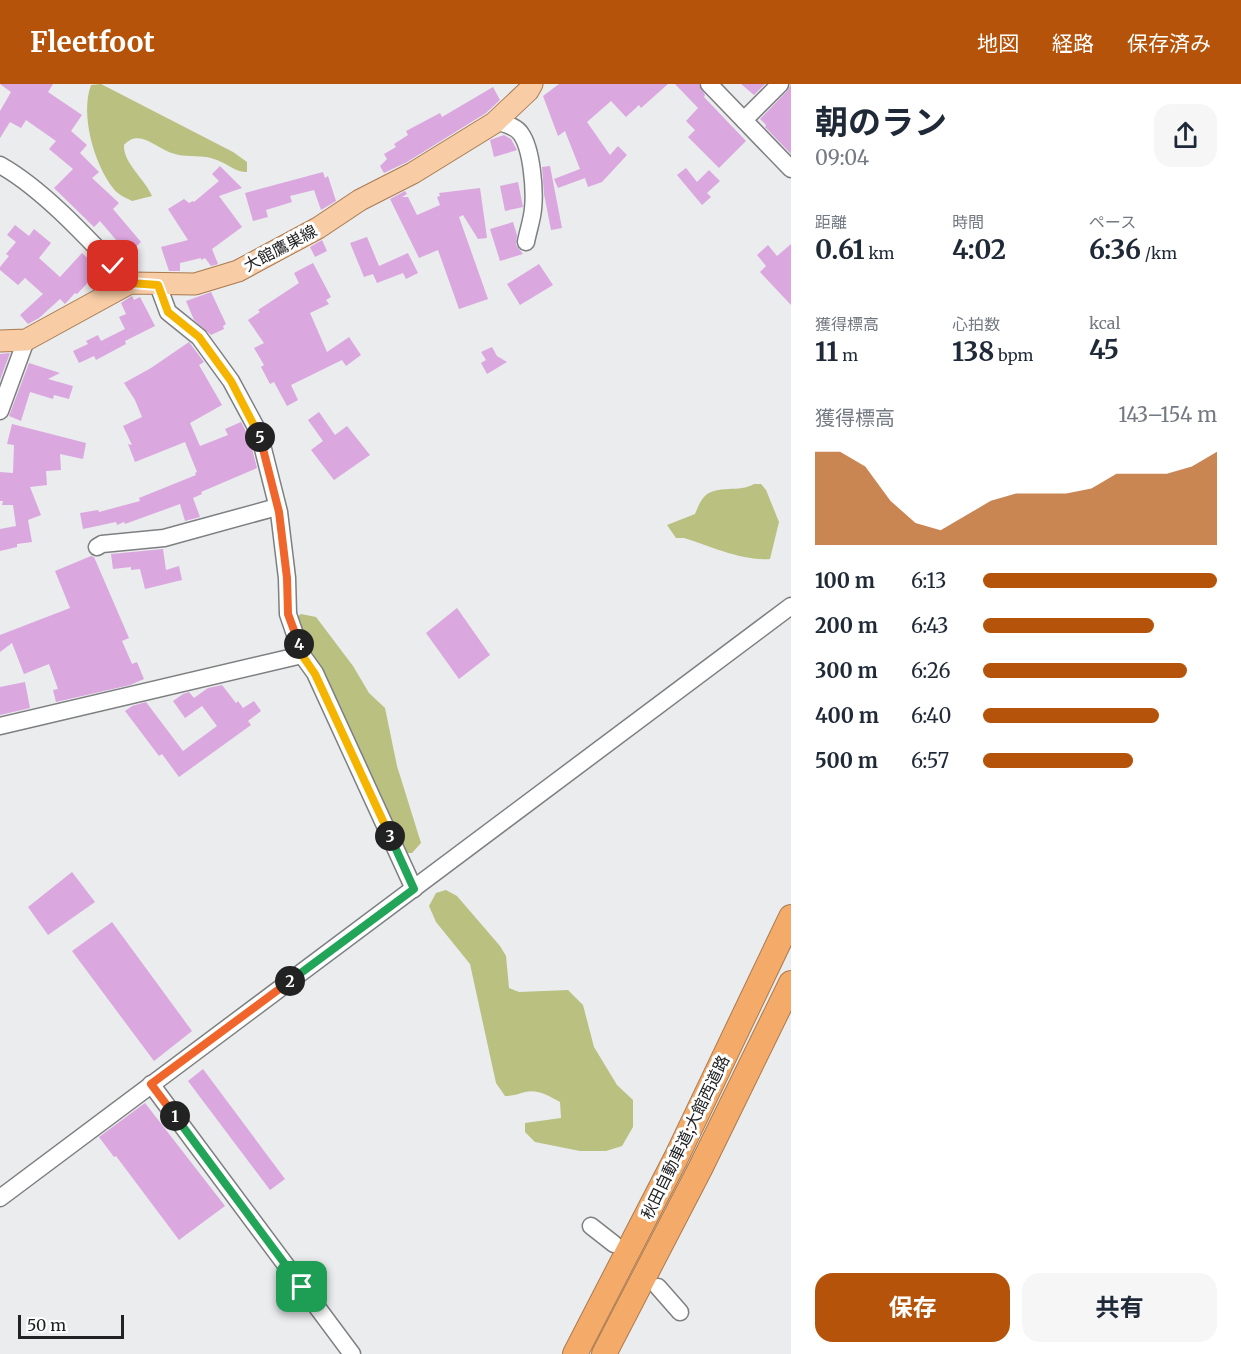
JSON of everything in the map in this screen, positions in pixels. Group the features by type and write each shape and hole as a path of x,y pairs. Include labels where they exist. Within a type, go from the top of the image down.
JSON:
{"highway":[{"name":"秋田自動車道;大館西道路","path":"575,1354 676,1158 791,917"},
{"name":"秋田自動車道;大館西道路","path":"604,1354 700,1169 791,983"}],"main road":[{"name":"大館鷹巣線","path":"130,283 195,284 238,271 318,228 360,200 413,173 496,121 528,91 531,84"},
{"path":"0,341 26,340 130,283"}],"street":[{"path":"709,84 791,169"},
{"path":"744,120 780,84"},
{"path":"496,121 514,127 521,133 527,149 532,177 533,209 526,242"},
{"path":"0,165 13,172 61,214 130,283"},
{"path":"158,285 168,312 199,337 231,381 259,433 278,507 287,578 288,614 302,655 315,674 414,889"},
{"path":"0,411 26,340"},
{"path":"98,547 102,544 164,538 278,507"},
{"path":"0,1197 791,606"},
{"path":"0,726 302,655"},
{"path":"151,1084 352,1354"},
{"path":"591,1226 614,1244"},
{"path":"658,1287 680,1312"}],"green space":[{"path":"101,84 233,152 247,162 247,172 212,158 168,152 149,141 136,138 124,145 125,152 152,196 132,201 122,196 106,178 100,166 88,124 88,97 91,85"},
{"path":"761,484 766,490 779,522 770,559 748,558 684,538 676,538 667,525 695,514 701,501 709,493"},
{"path":"301,614 316,617 353,666 369,693 385,708 397,766 421,843 412,853 405,853 314,662 296,618"},
{"path":"446,890 457,896 500,946 506,956 509,988 519,992 568,990 583,1005 594,1047 617,1085 633,1100 633,1127 622,1146 606,1151 580,1151 535,1142 525,1132 525,1123 561,1118 560,1102 534,1091 505,1096 496,1083 470,964 436,922 429,906 436,893"}],"building":[{"path":"0,84 53,84 48,92 82,115 71,131 87,145 80,153 99,172 92,178 119,203 113,209 141,242 128,254 100,221 94,227 54,188 73,169 49,149 56,141 26,120 21,128 10,122 0,138 0,111 11,92"},
{"path":"559,84 668,84 641,108 639,105 626,117 611,101 587,122 610,155 618,146 627,155 602,182 588,187 585,178 558,188 554,179 580,169 565,131 558,136 543,96"},
{"path":"675,84 699,84 704,97 746,141 719,168 688,137 695,130 686,121 698,108"},
{"path":"741,84 765,84 754,95"},
{"path":"791,84 791,154 760,119"},
{"path":"493,87 500,100 486,113 407,162 384,173 380,166 387,159 384,154 396,147 394,144 408,135 406,131 440,113 442,117"},
{"path":"504,135 511,139 517,150 494,157 490,140"},
{"path":"220,166 242,188 219,196 242,227 212,249 218,264 211,266 205,258 201,260 201,258 180,263 180,271 169,271 161,247 188,240 168,209 184,199 189,203 194,202 219,181 212,174"},
{"path":"550,166 562,228 551,230 544,194 542,167"},
{"path":"686,168 697,182 709,170 720,181 707,193 711,197 702,205 677,175"},
{"path":"323,172 325,178 328,176 336,201 321,210 314,190 290,196 292,202 266,210 268,217 253,221 245,193"},
{"path":"518,182 523,207 505,211 500,186"},
{"path":"480,188 487,238 478,239 463,215 459,217 488,299 459,309 438,250 419,258 390,199 405,191 407,194 402,197 408,197 417,215 440,205 437,197 440,196 439,193"},
{"path":"513,222 517,235 516,245 523,254 500,261 490,229"},
{"path":"15,225 29,236 34,229 51,243 39,258 60,277 82,253 100,270 65,304 60,299 39,318 28,324 20,315 43,294 25,278 18,285 0,270 9,256 6,254 16,242 7,235"},
{"path":"367,237 379,266 408,253 418,273 406,279 403,273 377,283 373,274 364,277 350,243"},
{"path":"322,240 327,251 315,257 310,247"},
{"path":"791,244 791,305 760,272 766,266 757,255 768,245 777,256"},
{"path":"313,263 331,297 326,300 329,304 310,313 327,352 349,337 361,355 346,366 342,360 291,385 298,400 287,406 274,382 270,384 261,367 264,365 254,348 264,343 248,320 260,312 258,310 299,283 294,273"},
{"path":"539,264 553,285 520,305 507,284"},
{"path":"211,292 226,324 223,326 224,329 211,335 194,320 186,301"},
{"path":"132,296 134,300 140,297 155,326 125,341 126,344 96,360 94,356 79,363 73,351 88,344 86,341 98,335 101,341 125,329 119,317 126,314 121,303"},
{"path":"189,342 204,362 199,365 222,405 190,423 200,446 228,435 225,429 241,422 249,437 257,468 201,492 202,494 193,498 200,517 185,521 180,504 125,524 124,522 117,525 116,522 83,529 80,513 98,510 99,512 140,501 139,498 196,475 197,472 185,442 135,462 128,444 132,445 123,426 142,417 124,383"},
{"path":"492,347 497,356 507,362 487,374 481,363 486,360 481,352"},
{"path":"10,353 0,380 0,354"},
{"path":"29,363 60,373 48,379 73,386 69,399 54,395 53,399 30,392 21,421 9,416"},
{"path":"319,412 335,435 347,426 370,455 334,480 311,450 323,441 308,420"},
{"path":"12,424 86,443 83,459 60,454 61,470 46,471 47,485 30,487 41,515 28,520 32,542 17,544 17,547 0,551 0,529 16,526 13,505 2,505 3,501 0,501 0,472 13,473 14,445 7,444"},
{"path":"163,549 166,570 179,566 182,580 145,589 140,569 131,570 131,567 113,569 111,554"},
{"path":"91,556 94,557 129,638 122,641 132,664 137,662 144,679 130,685 56,702 53,690 58,689 49,664 24,674 12,643 0,652 0,635 70,608 55,571"},
{"path":"457,608 490,655 459,679 426,633"},
{"path":"25,682 30,708 0,715 0,687"},
{"path":"222,685 243,708 254,701 261,711 248,721 251,725 179,777 162,754 159,756 125,711 132,706 146,702 183,751 217,726 202,706 185,718 173,701 189,692 194,698 208,688"},
{"path":"72,872 95,902 48,935 28,907"},
{"path":"112,922 192,1031 154,1061 72,951"},
{"path":"203,1069 285,1179 270,1190 188,1081"},
{"path":"145,1103 225,1206 179,1240 99,1137"}],"route":[{"path":"113,266 130,283 158,285 168,312 199,337 231,381 259,433 279,512 287,578 288,614 302,655 315,674 414,889 151,1084 302,1287"}]}
